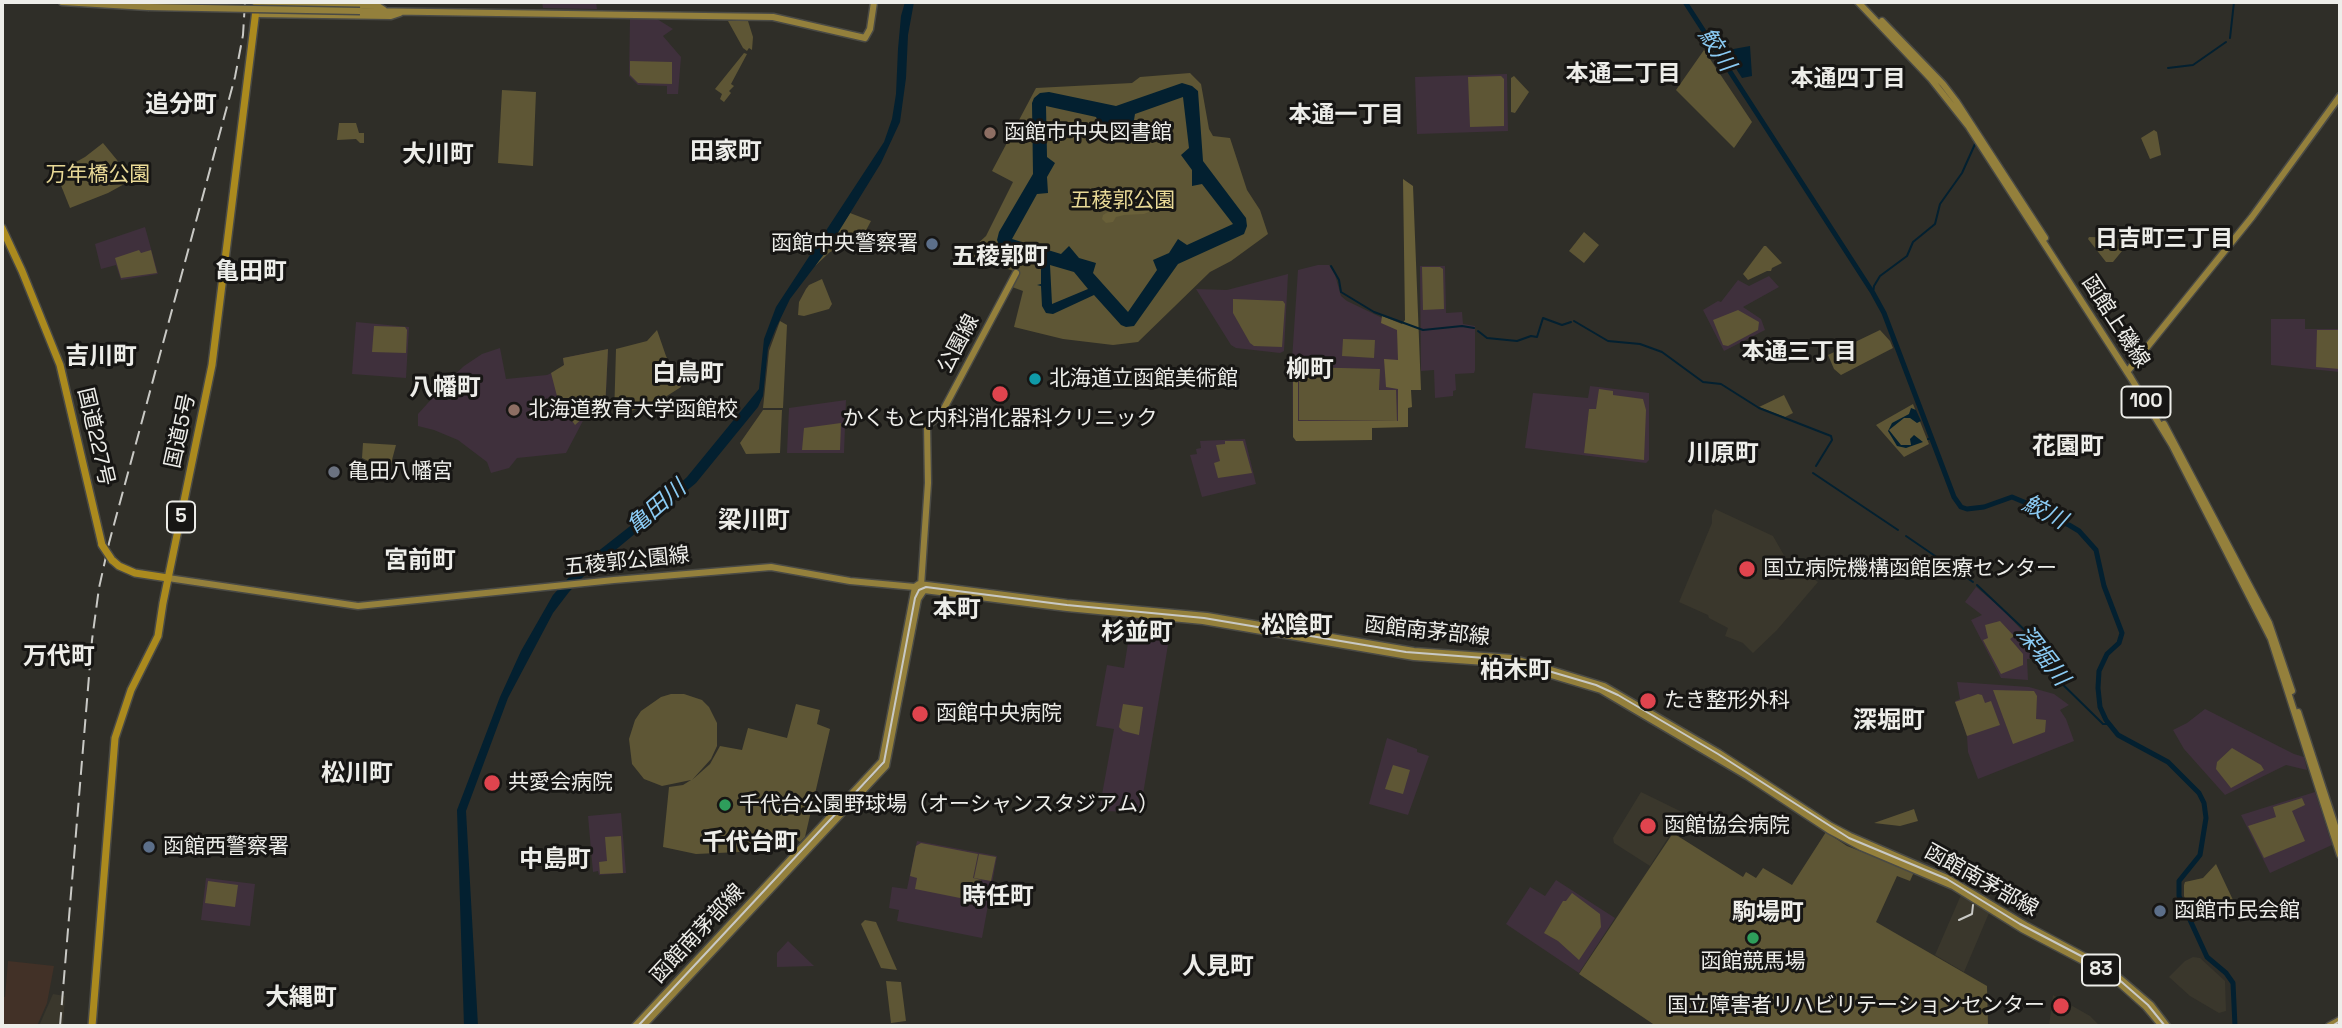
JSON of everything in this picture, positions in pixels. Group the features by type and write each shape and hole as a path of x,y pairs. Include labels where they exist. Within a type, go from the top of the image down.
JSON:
{"highway":[{"name":"国道5号","path":"92,1026 115,738 131,690 159,636 168,578 214,355 257,3"},
{"name":"国道227号","path":"2,228 60,365 102,545 112,560 127,570 168,578"}],"main road":[{"path":"62,2 148,7 773,17 865,38 872,2"},
{"name":"函館上磯線","path":"1858,2 1955,108 2175,442 2275,637 2340,841"},
{"name":"函館上磯線","path":"1864,2 1942,84 1968,118 2128,370 2172,445 2271,639 2340,855"},
{"path":"257,3 378,6 386,11"},
{"path":"256,14 391,16 407,11"},
{"path":"2128,370 2252,217 2340,96"},
{"name":"公園線","path":"919,587 928,483 927,426 940,416 1016,273"},
{"name":"五稜郭公園線","path":"168,578 358,606 771,567 850,581 919,587"},
{"path":"643,1026 886,766 919,587"},
{"name":"函館南茅部線","path":"635,1026 882,761 919,587"},
{"name":"函館南茅部線","path":"919,587 1072,608 1195,620 1414,656 1511,663 1595,688 1709,753 1839,836 1953,886 2022,929 2106,973 2146,1007 2162,1026"},
{"name":"函館南茅部線","path":"919,587 1207,616 1414,652 1512,659 1596,683 1622,695 1719,753 1831,826 1947,878 2027,926 2110,970 2151,1005 2167,1026"}],"shaded area":[{"path":"542,2 596,2 597,9 543,8"},
{"path":"630,19 657,19 673,29 663,36 681,57 678,94 667,94 667,86 638,85 629,76"},
{"path":"1507,74 1508,131 1417,134 1415,77"},
{"path":"1403,179 1413,186 1421,390 1411,390 1412,407 1408,408 1408,427 1372,428 1372,440 1296,441 1293,437 1294,362 1330,363 1330,366 1303,365 1298,371 1298,421 1398,421 1398,389 1386,387 1384,359 1398,360 1397,330 1381,323 1382,316 1402,324 1405,320"},
{"path":"1147,204 1149,212 1144,214 1124,215 1106,223 1102,219 1103,215 1111,210 1126,210"},
{"path":"145,227 158,274 121,280 116,265 101,269 95,244"},
{"path":"1329,265 1341,296 1347,301 1401,327 1401,426 1371,426 1293,437 1292,360 1298,270"},
{"path":"1420,266 1445,266 1446,313 1462,312 1463,324 1475,326 1475,370 1474,373 1455,374 1456,390 1453,391 1453,396 1435,398 1434,370 1421,371"},
{"path":"1288,274 1284,351 1280,353 1236,348 1231,345 1196,289 1227,290"},
{"path":"1769,276 1779,287 1743,307 1761,319 1765,330 1724,351 1703,310 1718,301 1721,302 1738,280 1749,286"},
{"path":"2271,319 2305,319 2305,329 2340,329 2340,372 2271,365"},
{"path":"356,322 409,327 406,378 352,374"},
{"name":"北海道教育大学函館校","path":"500,348 506,379 547,375 564,365 563,358 608,349 605,414 585,417 566,453 517,458 509,468 491,473 487,462 458,440 418,426 418,414 464,366 482,354"},
{"path":"1590,386 1649,393 1649,460 1646,463 1525,448 1533,393 1588,398"},
{"path":"846,400 844,453 787,453 789,408"},
{"path":"1245,439 1256,484 1202,497 1190,455 1197,454 1196,449 1201,448 1200,441"},
{"name":"国立病院機構函館医療センター","path":"1715,509 1773,536 1785,557 1818,582 1777,630 1753,653 1743,643 1725,636 1728,628 1708,615 1679,602 1712,523"},
{"path":"1976,587 2000,607 2033,642 2037,658 2027,659 2028,680 2001,678 1971,620 1982,615 1965,602"},
{"path":"1136,618 1172,621 1140,812 1099,811 1114,729 1096,726 1107,665 1124,668 1131,624 1136,623"},
{"path":"1957,682 2029,687 2054,694 2069,705 2060,710 2074,741 1978,779 1955,701 1960,699"},
{"path":"2205,709 2304,757 2307,770 2286,765 2225,795 2184,749 2173,730"},
{"path":"1387,738 1429,756 1408,815 1369,804"},
{"name":"函館協会病院","path":"1641,792 1684,813 1650,866 1614,843 1613,838"},
{"path":"2315,792 2332,845 2270,873 2241,815"},
{"path":"621,813 626,873 599,875 598,871 593,872 588,816"},
{"path":"917,841 997,856 982,938 897,921 899,910 889,908 892,887 907,889"},
{"path":"206,878 255,884 250,926 201,920"},
{"path":"1556,880 1615,918 1579,973 1506,924 1530,887 1545,896"},
{"path":"1961,895 1989,913 1964,972 1935,955"},
{"path":"788,941 814,966 777,967 777,953"},
{"path":"2193,957 2200,958 2225,981 2226,1011 2219,1013 2190,996 2169,977"},
{"path":"8,961 54,966 47,1003 37,1026 2,1026 2,997 5,997"},
{"path":"53,994 65,996 63,1026 39,1026"},
{"name":"国立障害者リハビリテーションセンター","path":"2053,995 2090,1016 2100,1026 2049,1026"}],"green space":[{"path":"728,21 748,21 753,37 752,50 743,48"},
{"path":"1704,50 1752,122 1734,148 1676,90"},
{"path":"744,53 747,54 731,84 734,86 724,102 720,99 722,94 715,89"},
{"path":"630,61 672,62 672,84 638,83 630,75"},
{"name":"五稜郭公園","path":"1190,73 1201,84 1209,129 1213,136 1230,138 1247,190 1260,210 1268,234 1231,261 1210,272 1138,342 1113,345 1063,339 1014,327 1023,291 1012,287 1019,273 966,254 986,236 1013,182 992,171 1036,88 1132,83 1140,77"},
{"path":"1501,76 1504,79 1504,126 1470,127 1468,77"},
{"path":"1514,76 1529,92 1515,113 1511,112 1511,78"},
{"path":"502,90 536,92 533,166 498,163"},
{"path":"339,123 356,123 359,133 364,133 364,143 356,139 337,140"},
{"path":"2154,130 2157,132 2161,155 2150,159 2141,138"},
{"name":"万年橋公園","path":"103,143 117,160 128,182 70,208 56,173 85,157"},
{"path":"850,213 871,221 862,238 830,252 815,266"},
{"path":"1584,232 1599,245 1584,263 1569,251"},
{"path":"2089,237 2131,240 2113,262 2106,262"},
{"path":"1764,246 1782,263 1771,271 1748,280 1743,274"},
{"path":"139,250 141,253 151,250 157,273 121,278 115,258"},
{"path":"1422,267 1443,269 1444,309 1423,310"},
{"path":"822,279 832,304 829,309 804,316 798,315 799,302 806,289"},
{"path":"1233,299 1283,301 1282,347 1254,346 1250,343 1233,313"},
{"path":"1738,310 1759,322 1758,330 1728,346 1723,345 1713,320"},
{"path":"780,321 787,325 783,408 763,408 769,351"},
{"path":"374,326 405,327 406,353 372,352"},
{"path":"657,330 681,387 659,401 614,417 616,349 647,341"},
{"path":"1880,330 1893,348 1841,375 1834,369 1828,355"},
{"path":"2317,330 2340,330 2340,369 2316,367"},
{"path":"1343,339 1375,340 1374,358 1342,356"},
{"path":"608,349 605,410 586,415 575,425 558,400 551,373 564,365 563,358"},
{"path":"1303,367 1380,369 1379,390 1396,390 1397,421 1299,420 1299,371"},
{"path":"1599,389 1613,391 1613,395 1643,399 1646,410 1644,460 1584,453 1589,409 1596,409"},
{"path":"1784,395 1793,413 1785,417 1759,407"},
{"path":"1913,404 1929,444 1904,457 1876,425"},
{"path":"763,410 782,410 780,453 746,454 740,443"},
{"path":"841,423 840,450 802,450 804,428"},
{"path":"1225,441 1243,441 1252,473 1218,478 1214,463 1220,461 1216,445 1225,444"},
{"path":"363,443 396,445 389,471 362,458"},
{"path":"2000,621 2014,636 2010,639 2023,654 2023,665 2001,674 1983,640 1988,638 1985,625"},
{"path":"1993,690 2034,691 2037,696 2036,719 2046,720 2045,732 2013,744"},
{"path":"684,694 702,700 717,723 717,746 711,759 692,780 710,764 720,746 742,750 748,728 787,738 796,704 820,710 817,724 830,729 805,837 800,842 791,835 760,851 696,854 663,847 669,787 683,785 691,780 662,786 644,779 632,764 629,739 641,711 661,697"},
{"path":"1982,695 1985,703 1991,701 2000,725 1967,736 1955,702"},
{"path":"1123,704 1143,707 1139,735 1123,731 1119,727"},
{"path":"2232,748 2261,765 2264,770 2231,788 2216,769 2217,762"},
{"path":"1393,765 1410,770 1403,794 1385,789"},
{"path":"2302,798 2305,805 2292,811 2305,841 2264,858 2248,826 2276,817 2273,807"},
{"path":"1914,809 1918,821 1900,826 1874,823"},
{"name":"函館競馬場","path":"1826,832 1847,846 1914,872 1910,881 1897,876 1876,922 1987,986 1988,1026 1656,1026 1579,974 1673,833 1743,877 1746,872 1756,878 1763,868 1792,885"},
{"path":"621,836 623,873 600,874 599,862 607,861 605,837"},
{"path":"921,843 978,854 973,878 981,880 978,897 971,896 970,900 915,889 917,878 910,876 916,846"},
{"path":"979,854 996,857 991,881 974,878"},
{"path":"2216,864 2233,900 2231,903 2211,905 2190,912 2184,896 2185,882 2203,878"},
{"path":"208,881 238,885 235,907 205,903"},
{"path":"1572,893 1600,914 1601,927 1579,960 1558,941 1544,933 1563,901"},
{"path":"865,920 876,922 897,970 881,968 861,924"},
{"path":"886,981 901,982 906,1021 891,1023"}],"water":[{"name":"亀田川","path":"905,2 914,2 908,35 900,122 881,163 828,249 790,299 768,348 763,396 758,407 696,483 583,577 569,592 553,613 508,698 466,811 478,1026 464,1026 457,810 500,697 521,651 553,595 578,567 657,505 687,477 759,389 764,339 776,307 884,142 892,119 896,94 901,16"},
{"path":"1750,46 1752,76 1742,78 1726,53 1728,50"},
{"path":"1182,83 1198,91 1203,161 1246,218 1247,226 1244,234 1178,264 1134,326 1126,327 1121,325 1094,295 1053,314 1046,313 1042,306 1041,286 1037,285 1041,284 1041,262 1006,252 997,240 1033,174 1034,98 1040,93 1049,92 1116,106","holes":["1183,97 1189,148 1181,155 1192,170 1192,186 1202,184 1233,224 1187,245 1178,239 1169,253 1153,260 1157,270 1128,312 1093,273 1096,263 1079,258 1069,246 1061,254 1012,239 1037,194 1048,193 1047,177 1055,163 1047,157 1046,106 1096,117 1100,126 1117,120 1133,126 1135,114","1050,265 1074,272 1088,289 1052,304"]},
{"path":"1911,408 1916,410 1921,421 1917,423 1910,418 1904,418 1889,430 1901,445 1911,445 1910,439 1914,435 1923,442 1906,448 1897,446 1888,431 1892,423 1909,414"}],"waterway":[{"name":"鮫川","path":"1685,2 1884,313 1954,497 1961,507 1984,507 2012,497 2031,505 2046,517 2079,531 2096,550 2104,586 2122,633 2119,643 2107,654 2099,671 2100,707 2118,735 2168,762 2199,793 2204,803 2206,818 2200,855 2179,881 2179,896 2207,957 2226,973 2233,983 2235,1026"},
{"path":"2230,38 2234,2"},
{"path":"2168,68 2193,65 2226,42"},
{"path":"1873,293 1880,276 1907,256 1913,242 1935,224 1940,204 1962,173 1975,144"},
{"path":"1331,266 1339,280 1341,292 1374,312 1423,330 1462,326 1474,328"},
{"path":"1478,331 1487,338 1517,341 1531,336 1537,337 1543,318 1562,325 1571,322"},
{"path":"1574,321 1608,341 1640,344 1662,352 1703,382 1721,384 1759,408 1831,436 1832,440 1816,466"},
{"name":"鮫川","path":"1928,439 1932,438"},
{"path":"1813,473 1898,530"},
{"name":"深堀川","path":"1906,536 1973,582"},
{"name":"深堀川","path":"1977,585 2030,635 2036,644 2040,661 2049,671 2103,724 2110,724"}],"tram line":[{"path":"638,1026 884,762 915,598 919,590 926,587 1067,605 1204,618 1406,652 1511,660 1596,685 1618,695 1718,754 1849,838 1947,879 2020,924 2108,970 2148,1005 2165,1026"},
{"path":"1959,920 1972,914 1973,905"},
{"path":"2332,1026 2340,1021"}],"railway":[{"path":"60,1026 92,640 99,588 235,77 243,35 245,2"}],"place":[{"name":"函館市中央図書館","path":"990,133"},
{"name":"函館中央警察署","path":"932,244"},
{"name":"北海道立函館美術館","path":"1035,379"},
{"name":"かくもと内科消化器科クリニック","path":"1000,394"},
{"name":"北海道教育大学函館校","path":"514,410"},
{"name":"亀田八幡宮","path":"334,472"},
{"name":"国立病院機構函館医療センター","path":"1747,569"},
{"name":"たき整形外科","path":"1648,701"},
{"name":"函館中央病院","path":"920,714"},
{"name":"共愛会病院","path":"492,783"},
{"name":"千代台公園野球場（オーシャンスタジアム）","path":"725,805"},
{"name":"函館協会病院","path":"1648,826"},
{"name":"函館西警察署","path":"149,847"},
{"name":"函館市民会館","path":"2160,911"},
{"name":"函館競馬場","path":"1753,938"},
{"name":"国立障害者リハビリテーションセンター","path":"2061,1006"}],"district":[{"name":"本通二丁目","path":"1623,75"},
{"name":"本通四丁目","path":"1848,80"},
{"name":"追分町","path":"181,105"},
{"name":"本通一丁目","path":"1346,116"},
{"name":"田家町","path":"726,152"},
{"name":"大川町","path":"438,155"},
{"name":"日吉町三丁目","path":"2164,240"},
{"name":"五稜郭町","path":"1000,257"},
{"name":"亀田町","path":"251,272"},
{"name":"本通三丁目","path":"1799,353"},
{"name":"吉川町","path":"101,357"},
{"name":"柳町","path":"1310,370"},
{"name":"白鳥町","path":"688,374"},
{"name":"八幡町","path":"445,388"},
{"name":"花園町","path":"2068,447"},
{"name":"川原町","path":"1723,454"},
{"name":"梁川町","path":"754,521"},
{"name":"宮前町","path":"420,561"},
{"name":"本町","path":"957,610"},
{"name":"松陰町","path":"1297,626"},
{"name":"杉並町","path":"1137,633"},
{"name":"万代町","path":"59,657"},
{"name":"柏木町","path":"1516,671"},
{"name":"深堀町","path":"1889,721"},
{"name":"松川町","path":"357,774"},
{"name":"千代台町","path":"750,843"},
{"name":"中島町","path":"555,860"},
{"name":"時任町","path":"998,897"},
{"name":"駒場町","path":"1768,913"},
{"name":"人見町","path":"1218,967"},
{"name":"大縄町","path":"301,998"}]}
